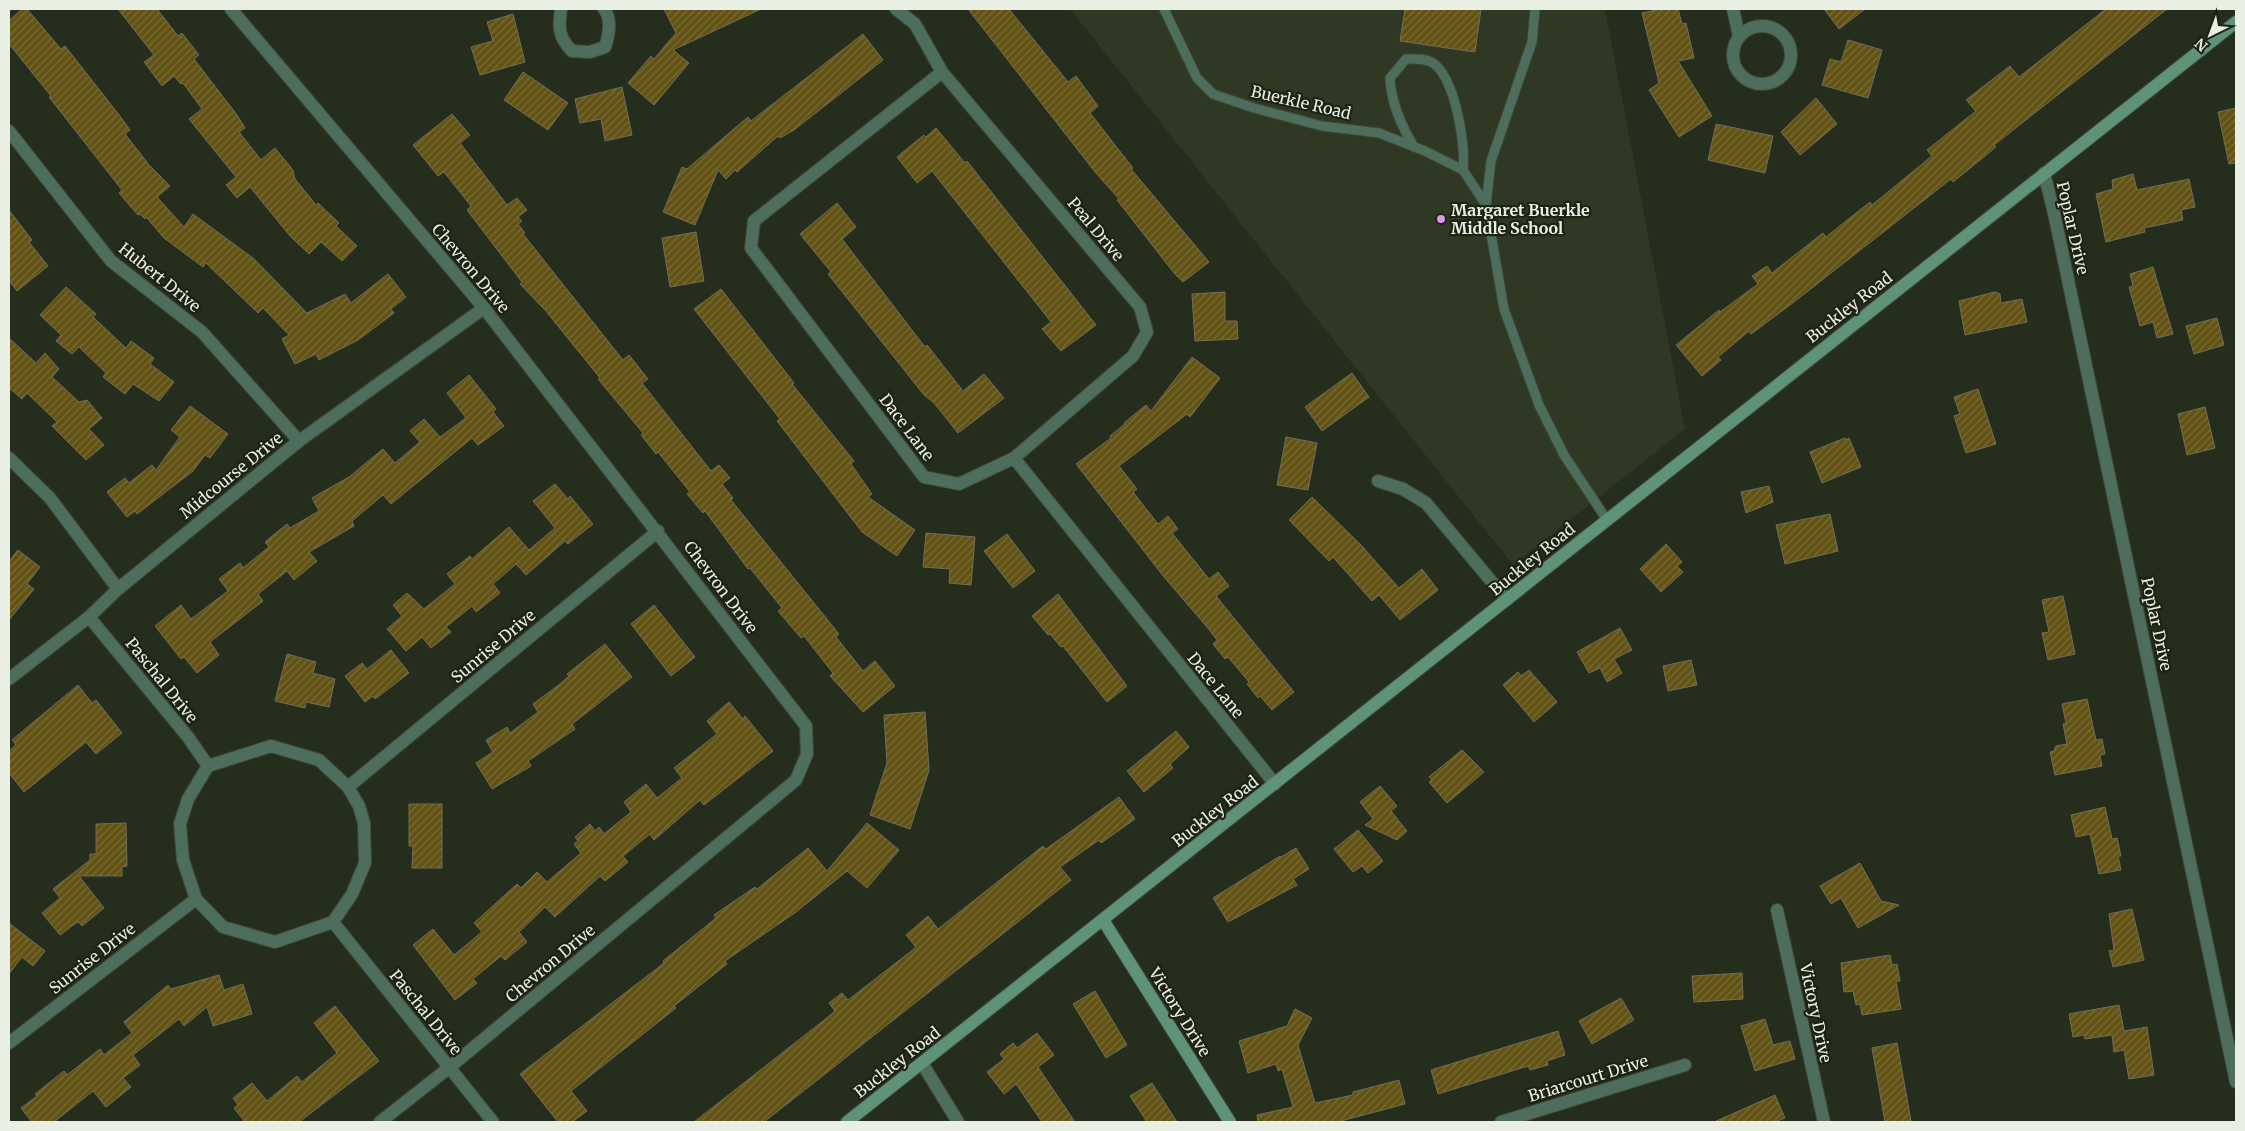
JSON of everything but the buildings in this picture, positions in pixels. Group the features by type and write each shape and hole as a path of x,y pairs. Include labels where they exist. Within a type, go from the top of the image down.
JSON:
{"street":[{"name":"Chevron Drive","path":"231,9 484,308 658,531 806,726 806,754 796,780 450,1067 380,1122"},
{"path":"561,9 559,19 562,40 572,52 590,52 605,47 609,34 607,13 604,9"},
{"name":"Peal Drive","path":"896,9 915,24 942,72 1140,307 1148,332 1133,356 1014,458"},
{"path":"1733,9 1739,36 1734,45 1734,64 1746,79 1764,84 1782,77 1788,69 1791,51 1788,41 1782,34 1765,26 1755,26 1739,36"},
{"name":"Buckley Road","path":"847,1122 2236,22"},
{"name":"Dace Lane","path":"942,72 754,221 751,248 924,477 959,484 1014,458 1275,784"},
{"name":"Hubert Drive","path":"9,131 111,261 202,332 298,441"},
{"name":"Poplar Drive","path":"2044,173 2236,1082"},
{"name":"Midcourse Drive","path":"9,679 89,617 118,590 298,441 484,308"},
{"path":"9,458 50,498 118,590"},
{"path":"1378,481 1403,489 1426,503 1507,600"},
{"name":"Sunrise Drive","path":"348,787 658,531"},
{"name":"Paschal Drive","path":"89,617 188,737 208,766"},
{"path":"271,746 318,760 348,787 359,806 364,823 365,863 352,894 334,922 275,942 223,927 196,899 183,860 180,824 188,799 208,766 271,746"},
{"name":"Sunrise Drive","path":"9,1043 196,899"},
{"name":"Victory Drive","path":"1777,910 1824,1122"},
{"name":"Victory Drive","path":"1103,920 1230,1122"},
{"name":"Paschal Drive","path":"334,922 493,1122"},
{"path":"922,1063 958,1122"},
{"name":"Briarcourt Drive","path":"1501,1122 1685,1065"}],"lane":[{"name":"Buerkle Road","path":"1164,9 1197,78 1213,94 1254,108 1322,126 1379,133 1463,170"},
{"path":"1535,9 1532,42 1491,161 1486,205 1504,309 1539,405 1564,455 1607,520"},
{"path":"1414,147 1399,118 1391,94 1390,78 1396,68 1406,59 1421,59 1432,63 1446,76 1465,154 1463,170 1486,205"}],"shaded area":[{"name":"Margaret Buerkle Middle School","path":"1070,9 1605,9 1685,429 1513,565"}],"place":[{"name":"Margaret Buerkle Middle School","path":"1441,219"}]}
